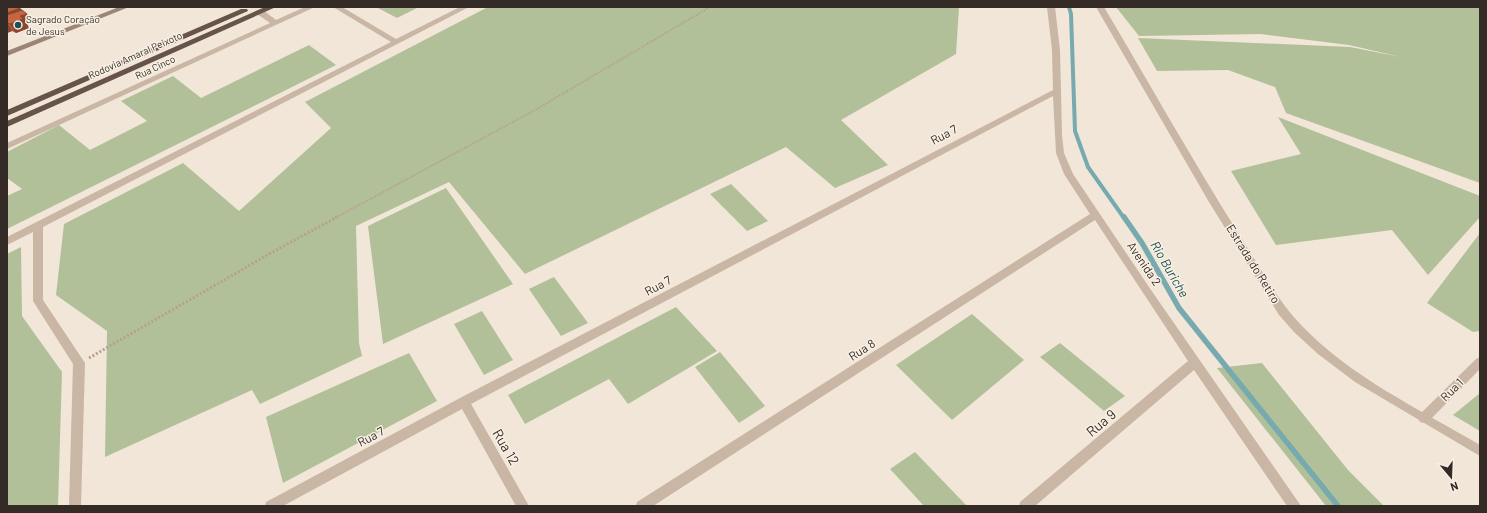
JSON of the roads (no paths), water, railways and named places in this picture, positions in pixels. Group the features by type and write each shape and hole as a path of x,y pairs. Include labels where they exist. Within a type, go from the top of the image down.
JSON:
{"highway":[{"name":"Rodovia Amaral Peixoto","path":"7,113 257,10 272,7"},
{"name":"Rodovia Amaral Peixoto","path":"7,124 257,10"}],"main road":[{"path":"7,54 125,7"}],"street":[{"name":"Rua Cinco","path":"7,146 311,7"},
{"path":"337,7 396,42"},
{"path":"7,241 465,7"},
{"name":"Avenida 2","path":"1051,7 1056,50 1058,135 1060,154 1069,174 1294,506"},
{"name":"Estrada do Retiro","path":"1100,7 1206,189 1284,312 1298,330 1322,351 1359,379 1480,450"},
{"path":"257,10 275,23"},
{"name":"Rua 7","path":"271,506 464,402 1057,91"},
{"name":"Rua 8","path":"642,506 1096,215"},
{"path":"38,225 38,301 79,363 75,506"},
{"name":"Rua 9","path":"1025,506 1196,362"},
{"name":"Rua 1","path":"1424,418 1480,362"},
{"name":"Rua 12","path":"464,402 523,506"}],"waterway":[{"name":"Rio Buriche","path":"1069,7 1071,14 1075,131 1088,167 1124,218"},
{"name":"Rio Buriche","path":"1124,217 1142,243 1179,308 1338,506"}],"place":[{"name":"Sagrado Coração de Jesus","path":"18,25"}]}
